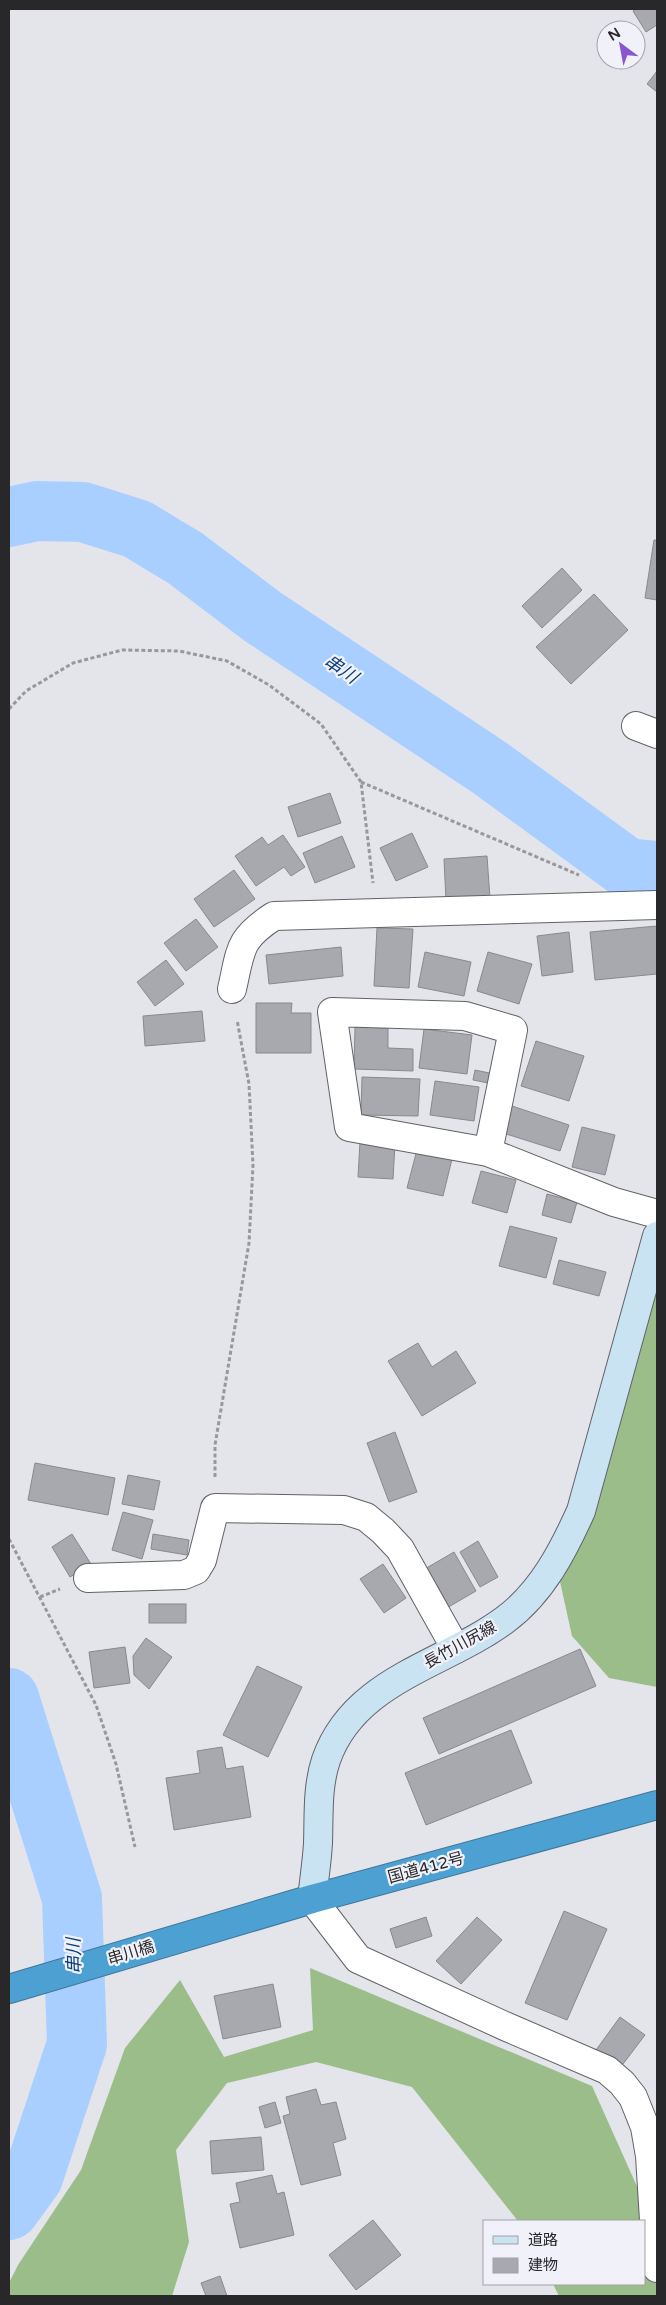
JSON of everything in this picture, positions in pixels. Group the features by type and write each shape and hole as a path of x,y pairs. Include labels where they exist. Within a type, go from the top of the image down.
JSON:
{"highway":[{"name":"国道412号","path":"196,1933 312,1899 657,1805"},
{"name":"串川橋","path":"9,1989 196,1933"}],"main road":[{"name":"長竹川尻線","path":"312,1899 321,1784 326,1760 337,1738 352,1716 386,1685 487,1633 516,1610 548,1574 571,1533 581,1511 657,1236"}],"street":[{"path":"232,989 243,943 258,926 274,916 657,905"},
{"path":"488,1152 512,1030 464,1016 332,1012 349,1127 488,1152 614,1202 657,1214"},
{"path":"88,1578 184,1575 196,1570 202,1560 215,1508 344,1510 366,1518 383,1531 400,1550 456,1649"},
{"path":"312,1899 358,1959 507,2027 600,2066 622,2082 633,2097 646,2127 650,2156 657,2268"}],"path":[{"path":"9,709 26,691 73,663 122,650 180,651 227,661 269,685 321,724 361,782 376,912"},
{"path":"361,782 580,875"},
{"path":"215,1508 215,1445 249,1243 253,1165 249,1084 232,989"},
{"path":"9,1539 96,1705 116,1764 135,1847"}],"green space":[{"path":"657,1246 657,1687 609,1678 572,1636 557,1568"},
{"path":"310,1968 592,2086 657,2231 657,2296 559,2296 554,2285 646,2285 646,2220 517,2220 412,2087 316,2062 227,2083 176,2150 189,2242 172,2296 9,2296 9,2283 18,2265 81,2170 125,2048 180,1980 224,2057 313,2030"}],"building":[{"path":"636,9 657,9 657,25 646,32 646,20 639,20 633,11"},
{"path":"657,71 657,92 647,84"},
{"path":"654,540 657,540 657,600 645,598"},
{"path":"562,568 582,590 542,628 522,606"},
{"path":"594,594 628,630 571,684 536,647"},
{"path":"330,793 341,823 298,837 288,807"},
{"path":"412,833 428,867 396,881 380,848"},
{"path":"283,835 305,867 291,876 284,867 256,886 235,856 262,837 268,845"},
{"path":"342,836 355,867 315,883 303,853"},
{"path":"487,856 490,898 446,901 444,859"},
{"path":"234,870 255,899 214,927 194,899"},
{"path":"196,919 218,947 186,971 164,943"},
{"path":"657,926 657,974 595,980 590,932"},
{"path":"377,928 413,929 409,988 374,986"},
{"path":"569,932 573,972 542,976 537,936"},
{"path":"341,947 343,976 269,984 266,955"},
{"path":"425,952 471,962 464,996 418,987"},
{"path":"488,952 532,964 519,1004 477,991"},
{"path":"166,960 184,984 155,1006 137,982"},
{"path":"256,1003 292,1003 291,1013 311,1013 311,1053 256,1053"},
{"path":"202,1011 205,1041 145,1046 143,1016"},
{"path":"355,1027 388,1028 388,1048 413,1049 413,1071 354,1069"},
{"path":"424,1029 472,1035 467,1074 419,1068"},
{"path":"536,1041 584,1056 569,1101 521,1086"},
{"path":"475,1070 494,1074 493,1084 473,1080"},
{"path":"362,1077 420,1079 418,1116 361,1115"},
{"path":"435,1081 479,1087 474,1121 430,1115"},
{"path":"512,1106 569,1125 560,1151 503,1133"},
{"path":"582,1127 615,1135 605,1175 572,1167"},
{"path":"360,1142 395,1144 393,1179 358,1177"},
{"path":"418,1146 453,1155 443,1196 407,1188"},
{"path":"481,1171 516,1180 507,1213 472,1203"},
{"path":"547,1194 577,1202 571,1223 542,1215"},
{"path":"510,1226 557,1238 546,1278 499,1266"},
{"path":"559,1260 606,1272 599,1296 553,1284"},
{"path":"418,1343 432,1367 456,1351 476,1383 422,1416 388,1361"},
{"path":"395,1432 417,1492 389,1502 367,1443"},
{"path":"35,1463 115,1478 108,1515 28,1500"},
{"path":"128,1475 160,1481 154,1510 122,1504"},
{"path":"123,1512 153,1520 142,1559 112,1550"},
{"path":"72,1534 91,1564 70,1577 52,1547"},
{"path":"153,1534 189,1540 187,1555 151,1549"},
{"path":"478,1541 498,1577 480,1587 460,1552"},
{"path":"454,1552 476,1591 445,1609 423,1570"},
{"path":"383,1564 406,1598 384,1613 360,1579"},
{"path":"149,1604 186,1604 186,1623 149,1623"},
{"path":"146,1638 172,1657 149,1689 134,1675 133,1656"},
{"path":"125,1647 130,1683 94,1688 89,1652"},
{"path":"580,1649 596,1686 439,1754 423,1718"},
{"path":"257,1666 302,1687 268,1757 223,1735"},
{"path":"511,1730 532,1783 426,1825 405,1773"},
{"path":"222,1747 226,1769 243,1766 251,1817 174,1830 166,1778 200,1773 197,1751"},
{"path":"564,1911 607,1929 567,2020 525,2003"},
{"path":"426,1917 432,1936 396,1948 390,1929"},
{"path":"477,1917 502,1940 461,1984 436,1961"},
{"path":"273,1984 281,2027 223,2039 214,1996"},
{"path":"620,2017 645,2035 620,2068 596,2050"},
{"path":"316,2089 321,2105 336,2102 346,2139 333,2143 341,2175 301,2185 283,2116 290,2114 286,2097"},
{"path":"275,2102 281,2123 265,2128 259,2107"},
{"path":"261,2137 264,2170 212,2174 210,2141"},
{"path":"272,2175 277,2194 284,2192 294,2235 240,2248 230,2204 240,2202 236,2183"},
{"path":"373,2220 401,2255 356,2290 329,2255"},
{"path":"220,2276 227,2296 206,2296 201,2283"}],"waterway":[{"name":"串川","path":"9,517 37,511 83,512 137,529 185,558 263,617 490,768 627,868 657,871"},
{"name":"串川","path":"9,1698 72,1898 77,2044 33,2177 9,2210"}]}
